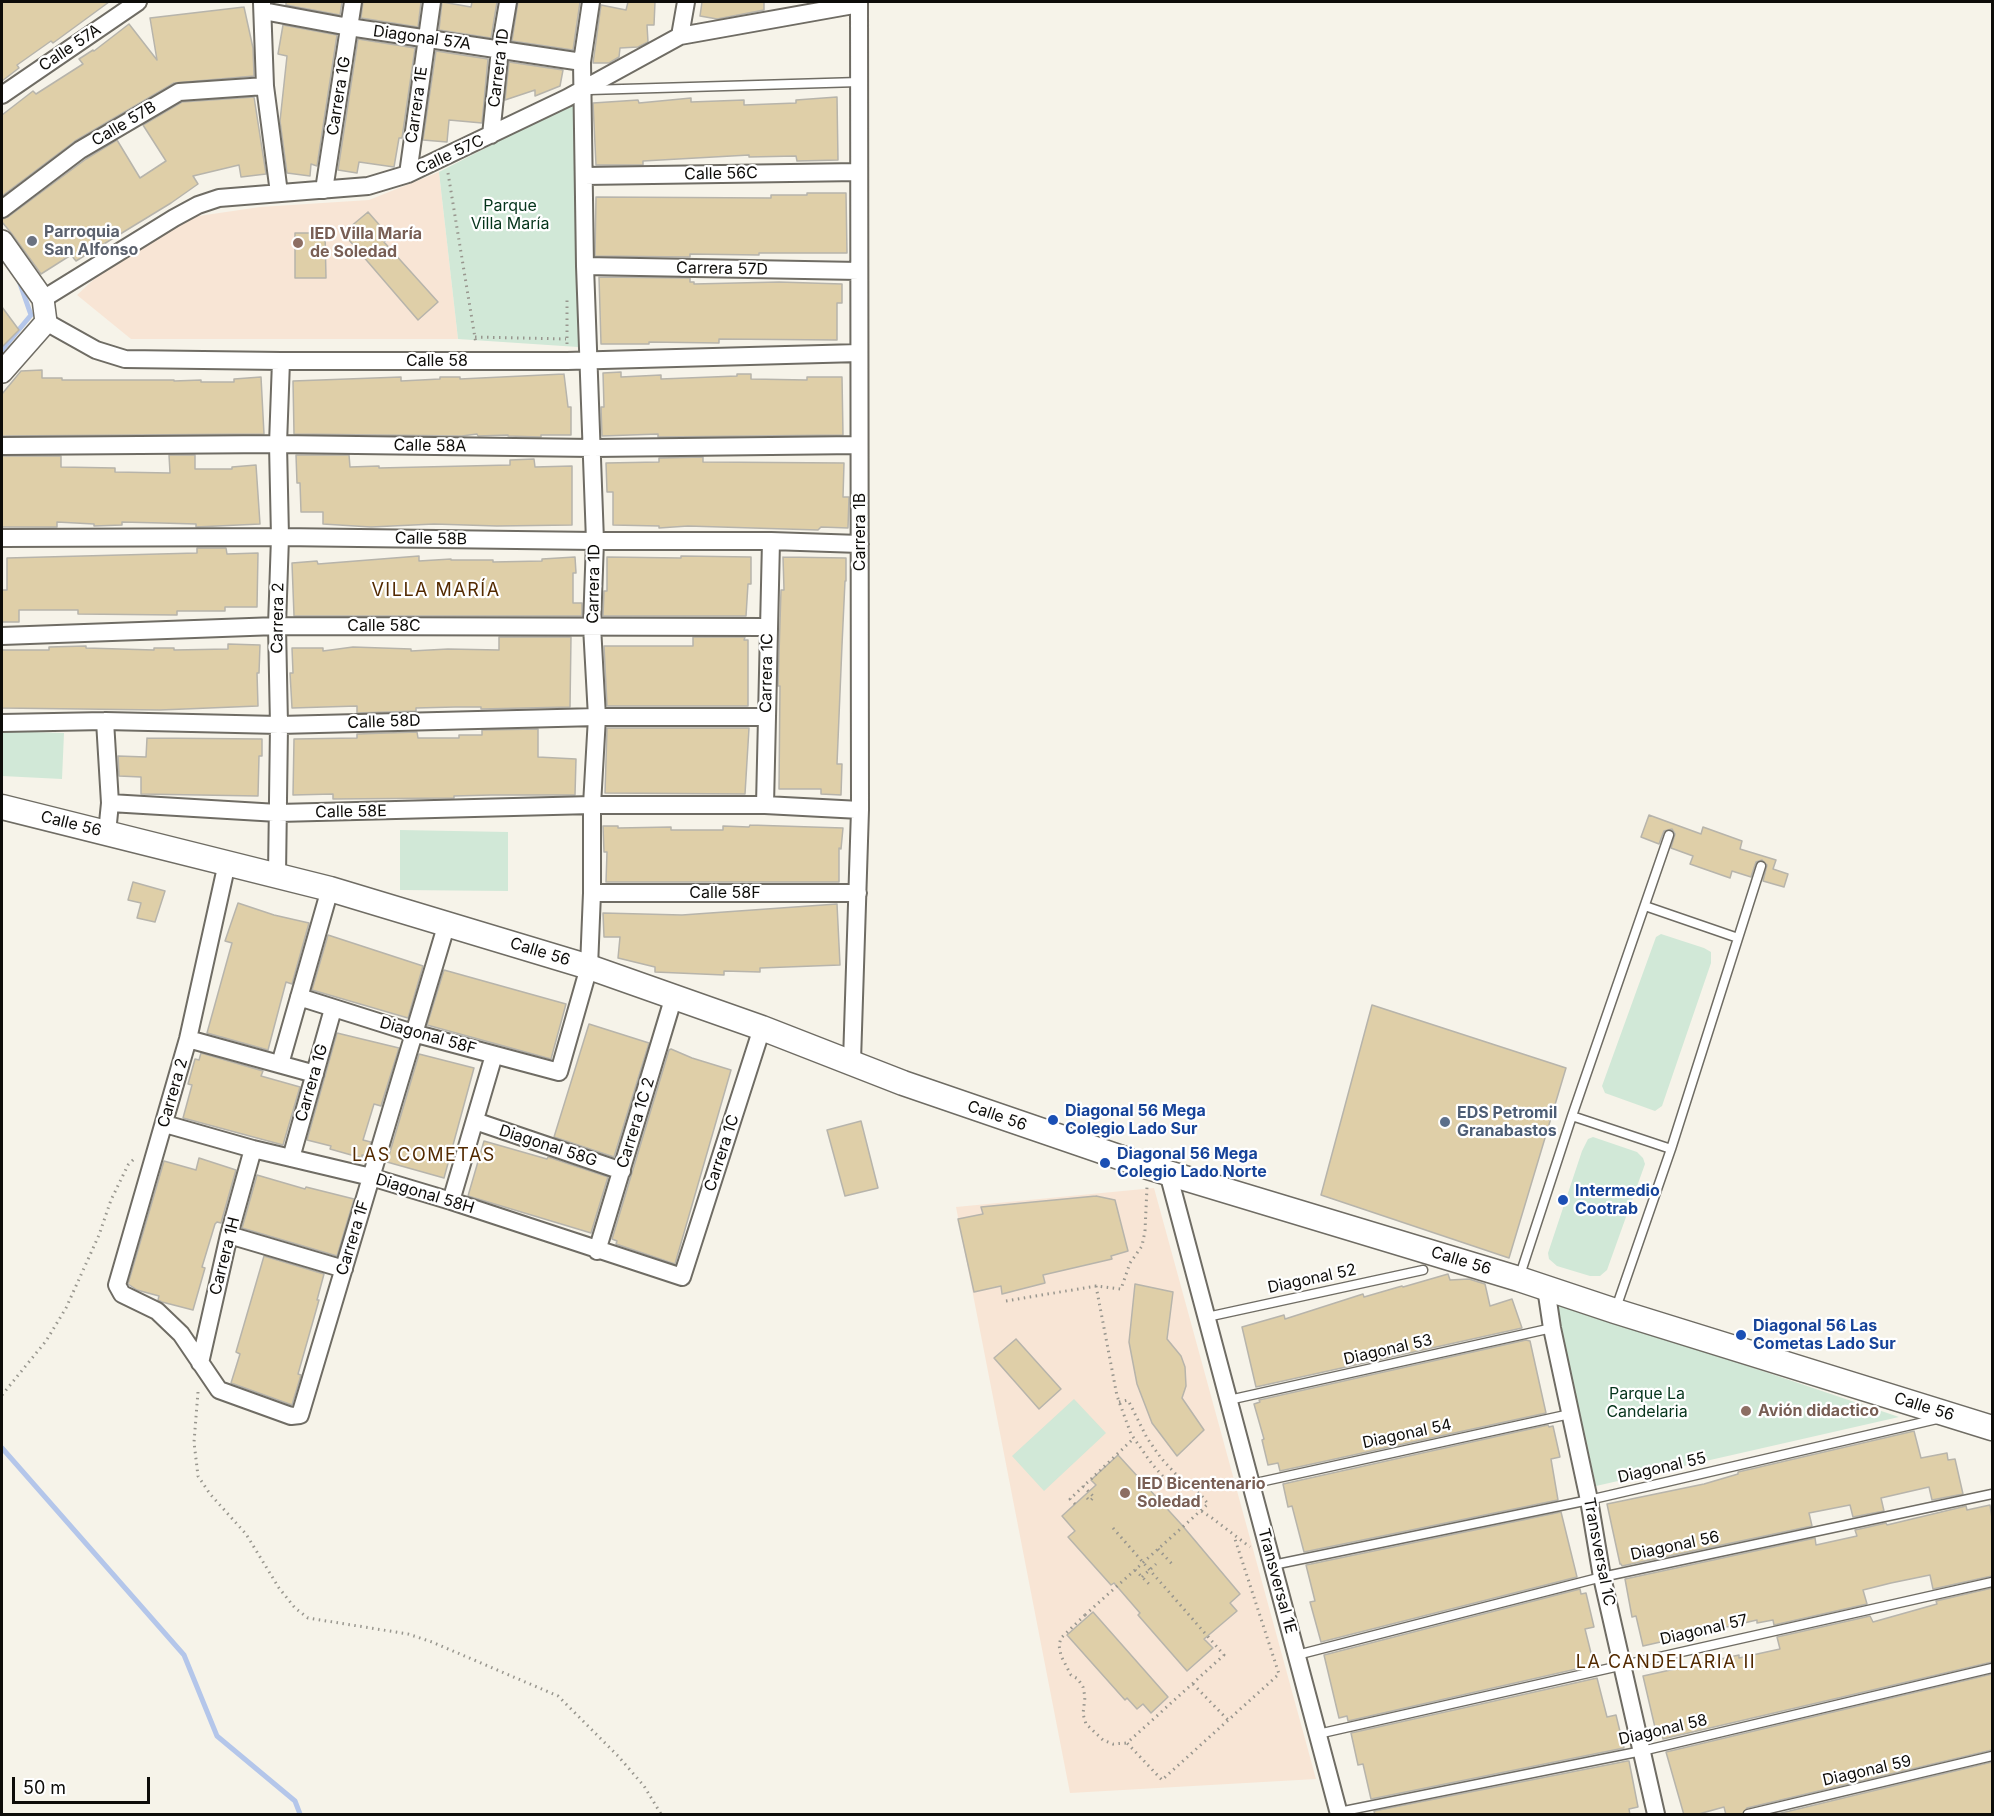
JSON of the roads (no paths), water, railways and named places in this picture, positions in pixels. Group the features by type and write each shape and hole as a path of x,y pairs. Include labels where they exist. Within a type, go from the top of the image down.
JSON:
{"main road":[{"name":"Calle 56","path":"2,807 330,889 589,967 852,1061 935,1095 1158,1170 1519,1279 1992,1428"}],"street":[{"name":"Calle 57A","path":"2,95 138,2"},
{"name":"Carrera 1G","path":"324,190 353,2"},
{"name":"Carrera 1E","path":"408,174 432,2"},
{"name":"Carrera 1D","path":"491,135 500,49 508,2"},
{"path":"583,90 582,62 591,2"},
{"path":"680,36 686,2"},
{"name":"Calle 57C","path":"43,299 198,205 219,198 368,186 408,174 583,90 680,36 859,3"},
{"name":"Carrera 1B","path":"852,1061 860,810 859,3"},
{"name":"Diagonal 57A","path":"263,6 349,27 582,62"},
{"path":"263,6 265,86 279,193"},
{"name":"Calle 57B","path":"2,209 80,150 178,92 265,86"},
{"name":"Carrera 1D","path":"559,1072 589,967 592,806 597,717 592,626 595,541 585,266 583,90"},
{"name":"Calle 56C","path":"584,176 859,172"},
{"path":"2,241 43,299 46,322 2,372"},
{"name":"Carrera 57D","path":"585,266 859,271"},
{"name":"Calle 58","path":"46,322 96,350 125,358 479,361 859,353"},
{"name":"Carrera 2","path":"277,875 279,725 277,626 280,537 278,444 281,361"},
{"name":"Calle 58A","path":"2,446 278,444 593,448 859,446"},
{"name":"Calle 58B","path":"2,538 280,537 771,541 860,544"},
{"name":"Carrera 1C","path":"765,805 771,541"},
{"name":"Calle 58C","path":"2,636 277,626 768,627"},
{"name":"Calle 58D","path":"2,723 105,721 279,725 597,717 766,717"},
{"path":"105,721 110,803 107,833"},
{"name":"Calle 58E","path":"110,803 278,813 592,806"},
{"path":"592,806 765,805 860,810"},
{"name":"Carrera 2","path":"200,1363 181,1334 157,1311 123,1294 117,1285 188,1039 227,863"},
{"path":"280,1064 330,889"},
{"name":"Calle 58F","path":"592,893 858,893"},
{"name":"Carrera 1F","path":"200,1363 219,1390 291,1416 300,1415 447,923"},
{"name":"Carrera 1C 2","path":"597,1251 674,996"},
{"name":"Diagonal 58F","path":"299,997 413,1033 559,1072"},
{"name":"Carrera 1G","path":"291,1158 333,1009"},
{"name":"Carrera 1C","path":"682,1277 762,1028"},
{"path":"188,1039 315,1074"},
{"path":"451,1201 494,1055"},
{"name":"Diagonal 58G","path":"475,1121 622,1171"},
{"name":"Diagonal 58H","path":"165,1124 253,1149 371,1177 682,1277"},
{"name":"Carrera 1H","path":"200,1363 229,1235 253,1149"},
{"name":"Transversal 1E","path":"1158,1170 1207,1317 1339,1813"},
{"path":"229,1235 344,1269"},
{"name":"Transversal 1C","path":"1546,1288 1552,1328 1589,1500 1602,1577 1656,1815"}],"lane":[{"path":"583,90 859,82"},
{"path":"1519,1279 1572,1116 1669,835"},
{"path":"1615,1311 1671,1149 1761,866"},
{"path":"1645,906 1738,938"},
{"path":"1572,1116 1671,1149"},
{"name":"Diagonal 52","path":"1207,1317 1424,1270"},
{"name":"Diagonal 53","path":"1229,1400 1552,1328"},
{"name":"Diagonal 54","path":"1251,1484 1570,1414"},
{"name":"Diagonal 55","path":"1273,1565 1589,1500 1951,1415"},
{"name":"Diagonal 56","path":"1297,1655 1602,1577 1992,1494"},
{"name":"Diagonal 57","path":"1318,1734 1992,1582"},
{"name":"Diagonal 58","path":"1339,1813 1642,1751 1992,1668"},
{"name":"Diagonal 59","path":"1748,1815 1992,1756"}],"waterway":[{"path":"2,350 31,315 18,278"},
{"path":"2,1448 184,1655 217,1736 295,1801 300,1814"}],"place":[{"name":"Parroquia San Alfonso","path":"32,241"},
{"name":"IED Villa María de Soledad","path":"298,243"},
{"name":"Diagonal 56 Mega Colegio Lado Sur","path":"1053,1120"},
{"name":"EDS Petromil Granabastos","path":"1445,1122"},
{"name":"Diagonal 56 Mega Colegio Lado Norte","path":"1105,1163"},
{"name":"Intermedio Cootrab","path":"1563,1200"},
{"name":"Diagonal 56 Las Cometas Lado Sur","path":"1741,1335"},
{"name":"Avión didactico","path":"1746,1411"},
{"name":"IED Bicentenario Soledad","path":"1125,1493"}],"district":[{"name":"VILLA MARÍA","path":"436,591"},
{"name":"LAS COMETAS","path":"424,1156"},
{"name":"LA CANDELARIA II","path":"1666,1663"}],"park label":[{"name":"Parque Villa María","path":"510,215"},
{"name":"Parque La Candelaria","path":"1647,1403"}]}
